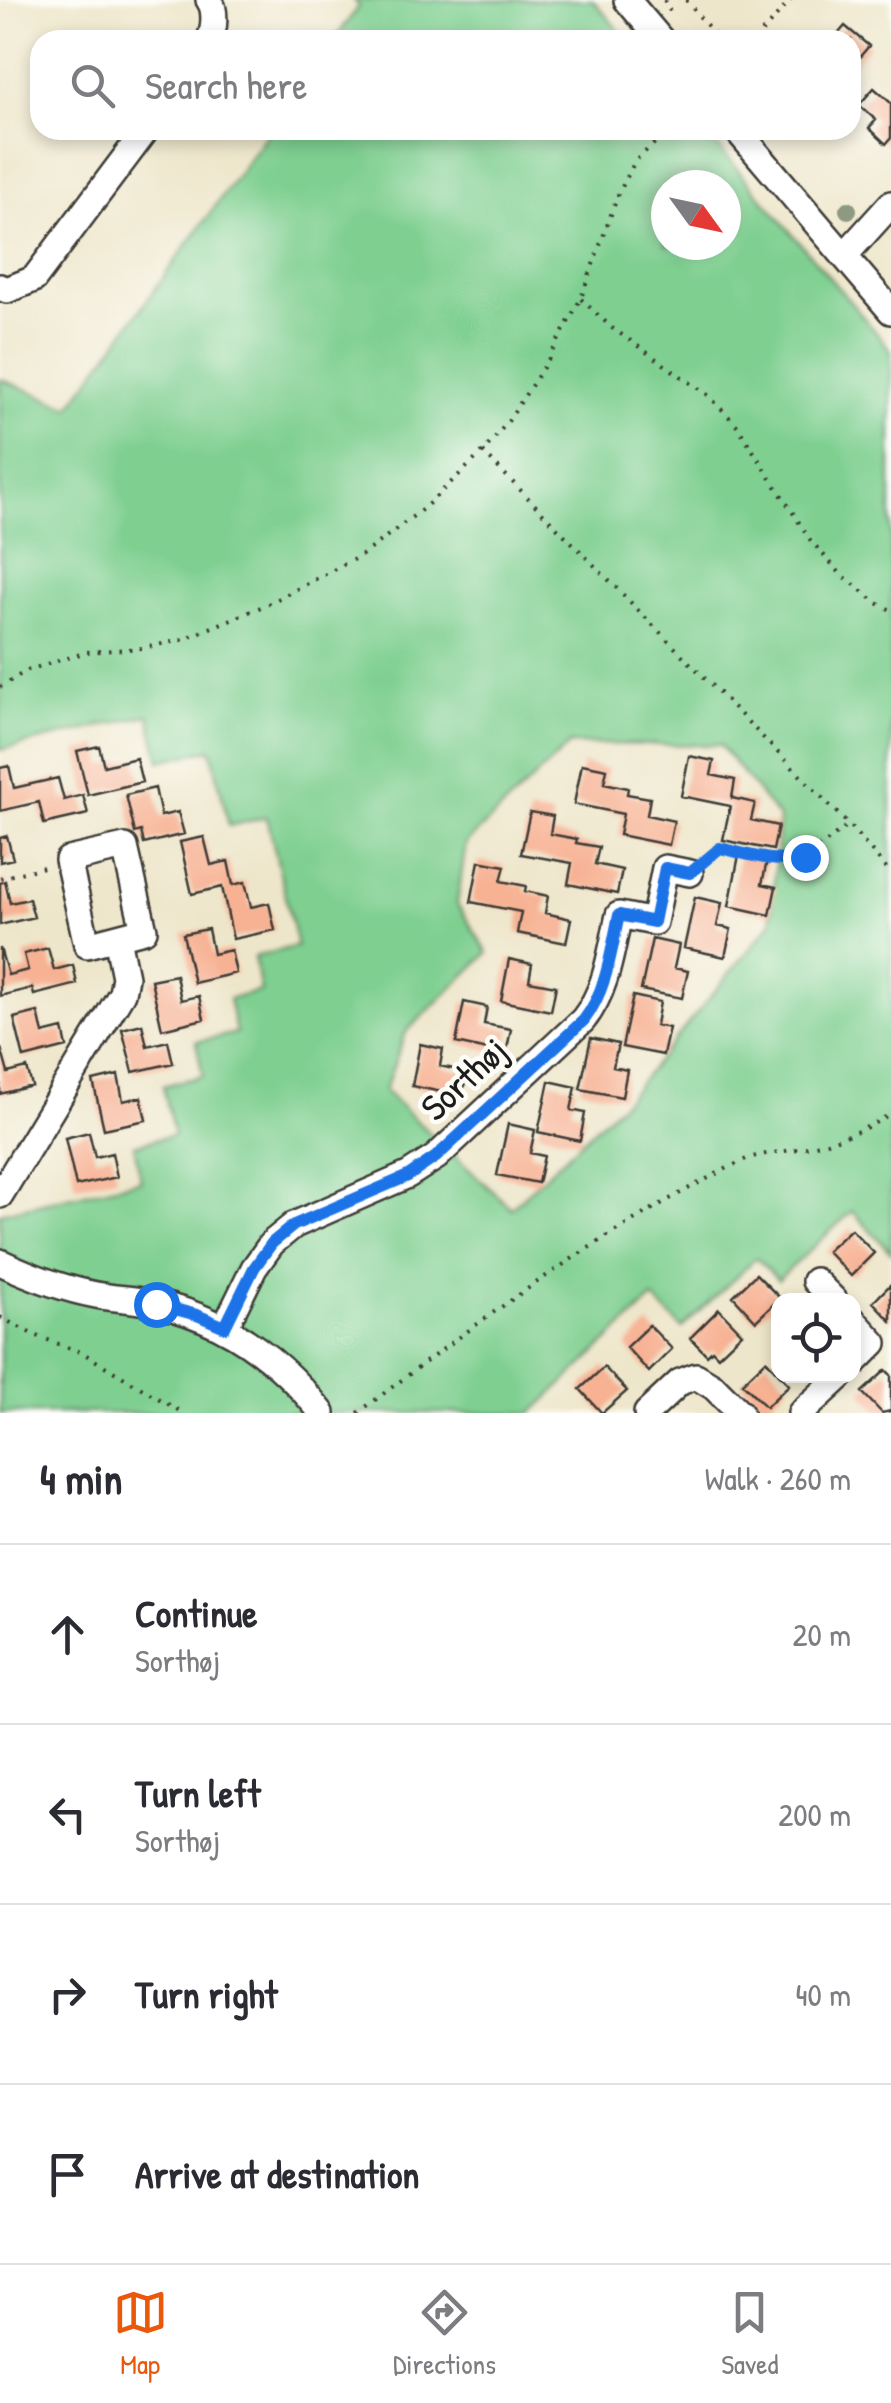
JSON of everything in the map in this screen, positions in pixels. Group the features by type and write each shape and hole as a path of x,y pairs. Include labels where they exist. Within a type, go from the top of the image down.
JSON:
{"street":[{"path":"209,0 213,30"},
{"path":"627,0 652,30"},
{"path":"0,287 6,290 34,279 138,140"},
{"path":"746,140 891,312"},
{"path":"844,256 891,204"},
{"path":"125,847 144,930 87,945 68,860 125,847"},
{"name":"Sorthøj","path":"225,1327 254,1268 272,1243 294,1225 408,1176 436,1157 584,1020 603,987 619,915 654,922 665,868 690,873"},
{"path":"0,1195 122,993 125,976 118,938"},
{"path":"0,1262 57,1285 156,1304 225,1327 279,1364 322,1413"},
{"path":"815,1280 827,1293"},
{"path":"861,1330 874,1344 861,1356"},
{"path":"647,1413 680,1382 696,1376 714,1386 740,1413"},
{"path":"801,1413 833,1383"}],"path":[{"path":"686,0 711,30"},
{"path":"765,30 791,0"},
{"path":"0,687 28,670 87,652 143,648 181,640 266,604 362,556 424,508 483,452 548,360 581,298 618,196 635,162 658,140"},
{"path":"581,298 612,328 708,395 736,424 811,541 840,573 891,610"},
{"path":"483,452 848,824 891,874"},
{"path":"690,873 720,848 776,860 805,857 848,824"},
{"path":"0,878 68,860"},
{"path":"358,1413 493,1311 626,1224 744,1159 806,1148 874,1126 891,1113"},
{"path":"0,1317 83,1353 183,1413"}],"green space":[{"path":"354,0 593,0 618,30 341,30 359,6"},
{"path":"263,140 712,140 738,170 651,170 651,260 741,260 741,174 891,350 891,1252 852,1211 778,1280 756,1258 682,1328 653,1298 532,1413 0,1413 0,1213 141,1180 134,1145 174,1135 163,1086 203,1076 196,1042 236,1033 229,999 261,991 254,957 297,946 267,817 229,826 211,749 160,761 149,715 0,750 0,379 70,407","holes":["570,744 720,745 779,818 771,923 626,1099 511,1208 384,1091 406,1032 488,953 457,904 466,843"]}],"building":[{"path":"861,39 869,46 861,55"},
{"path":"874,88 891,103 891,138 886,144 869,128 876,120 861,103"},
{"path":"99,746 104,766 136,758 142,782 88,795 77,751"},
{"path":"689,756 714,761 711,775 735,780 732,798 755,803 751,820 778,826 773,850 723,840 730,806 681,796"},
{"path":"582,764 607,769 604,783 628,788 627,794 650,798 647,815 674,821 669,845 619,835 623,814 574,804"},
{"path":"9,766 14,788 58,778 64,800 83,795 88,814 44,824 39,802 0,811 0,768"},
{"path":"155,788 161,816 178,812 184,834 144,844 141,831 135,833 126,795"},
{"path":"530,812 553,816 550,834 599,847 595,864 622,870 617,894 568,884 572,863 521,854"},
{"path":"7,836 13,859 0,862 0,838"},
{"path":"204,837 211,865 228,861 233,885 245,882 251,907 269,903 275,930 233,939 222,887 192,894 180,842"},
{"path":"739,855 767,861 762,884 776,887 770,915 729,906"},
{"path":"479,861 505,866 501,881 548,896 545,913 571,919 566,943 517,933 521,912 471,902"},
{"path":"5,881 10,903 29,899 34,917 0,925 0,883"},
{"path":"695,897 722,903 717,926 731,929 725,957 684,948"},
{"path":"208,929 213,954 231,950 236,973 194,983 183,934"},
{"path":"652,939 679,945 674,968 688,971 682,998 641,990"},
{"path":"0,948 8,975 28,970 24,954 48,948 54,970 73,965 77,984 34,995 32,988 0,996"},
{"path":"509,959 532,964 529,981 556,986 551,1011 501,1001"},
{"path":"176,975 181,1000 199,996 204,1019 162,1029 151,980"},
{"path":"633,996 660,1002 656,1025 669,1028 663,1055 622,1047"},
{"path":"464,1002 487,1007 484,1024 511,1029 506,1054 456,1043"},
{"path":"38,1012 43,1034 63,1029 67,1047 24,1058 14,1018"},
{"path":"142,1024 147,1046 168,1041 173,1063 133,1072 122,1029"},
{"path":"591,1038 618,1044 613,1067 627,1070 622,1097 580,1089"},
{"path":"420,1044 443,1049 440,1066 467,1072 462,1096 412,1086"},
{"path":"1,1048 8,1073 27,1068 32,1086 0,1094"},
{"path":"118,1075 123,1101 141,1097 146,1120 104,1129 93,1081"},
{"path":"549,1081 576,1087 571,1110 585,1113 580,1141 538,1132"},
{"path":"508,1124 535,1130 530,1153 544,1156 538,1183 497,1175"},
{"path":"89,1132 95,1157 112,1153 117,1177 76,1186 65,1138"},
{"path":"851,1229 874,1253 851,1276 827,1251"},
{"path":"756,1274 775,1293 771,1293 771,1307 756,1321 733,1296"},
{"path":"891,1284 891,1321 873,1302"},
{"path":"719,1309 742,1333 718,1356 712,1350 707,1355 690,1338"},
{"path":"649,1325 672,1349 649,1372 626,1347"},
{"path":"766,1360 771,1365 771,1383 789,1385 766,1407 742,1383"},
{"path":"604,1367 627,1391 602,1413 580,1389"},
{"path":"886,1370 891,1375 891,1411 882,1413 862,1392"}],"route":[{"path":"156,1304 225,1327 254,1268 272,1243 294,1225 408,1176 436,1157 584,1020 603,987 619,915 654,922 665,868 690,873 720,848 776,860 805,857"}]}
